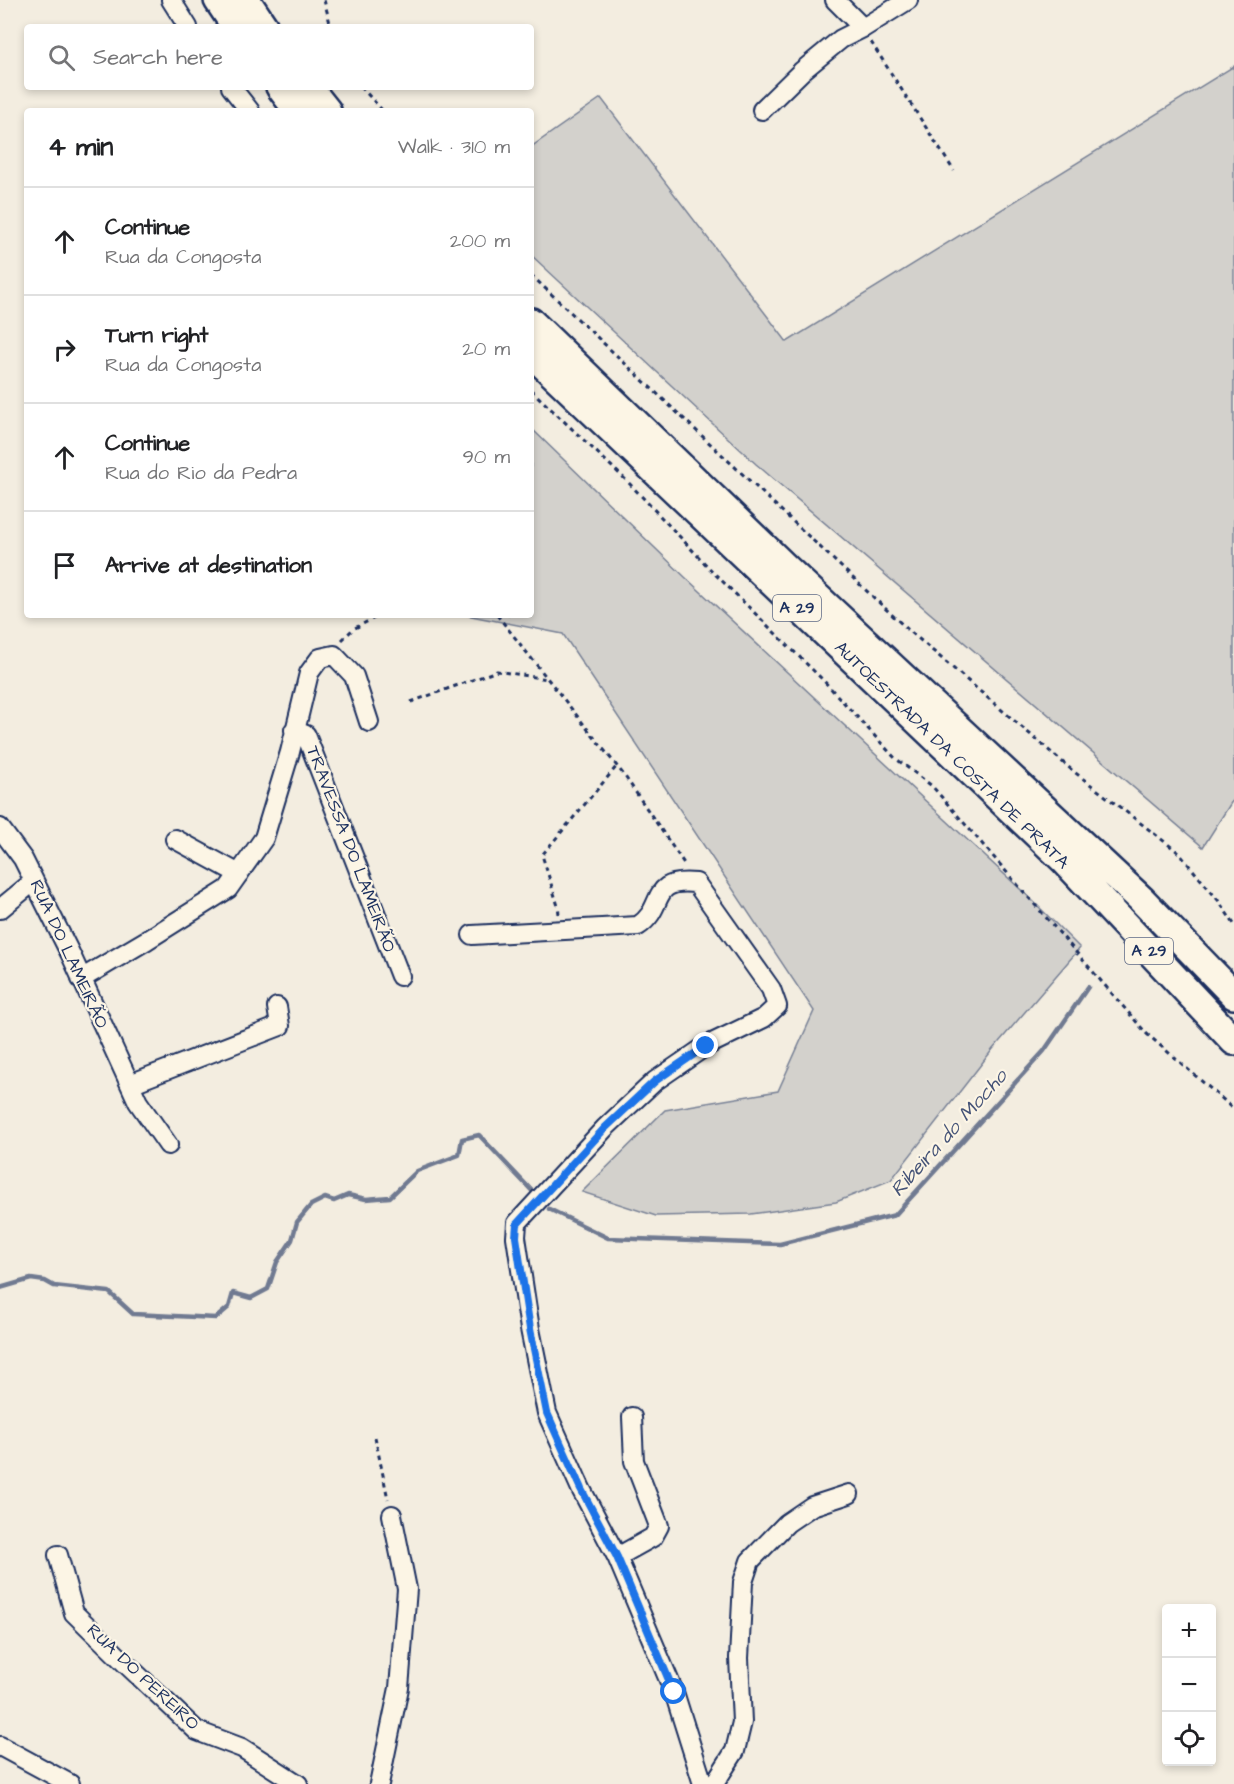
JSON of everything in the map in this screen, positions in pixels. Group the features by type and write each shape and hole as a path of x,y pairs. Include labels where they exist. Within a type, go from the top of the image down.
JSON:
{"highway":[{"path":"218,0 234,24"},
{"path":"246,0 262,24"},
{"path":"282,90 296,108"},
{"path":"310,90 325,108"},
{"name":"AUTOESTRADA DA COSTA DE PRATA","path":"534,325 786,568 1141,899 1234,995"},
{"name":"AUTOESTRADA DA COSTA DE PRATA","path":"534,356 1065,861 1234,1041"}],"street":[{"path":"171,0 186,24"},
{"path":"835,0 863,28"},
{"path":"762,110 802,71 841,39 908,0"},
{"path":"233,90 248,108"},
{"path":"334,655 354,676 369,722"},
{"name":"TRAVESSA DO LAMEIRÃO","path":"81,978 228,890 264,838 290,752 309,673 320,658 334,655"},
{"name":"TRAVESSA DO LAMEIRÃO","path":"294,730 306,735 400,976"},
{"name":"RUA DO LAMEIRÃO","path":"0,828 23,859 138,1102 168,1144"},
{"path":"175,839 238,874"},
{"path":"0,909 34,881"},
{"path":"472,934 638,926 648,920 664,888 677,881 696,883 771,989 777,1006 764,1018 706,1046 655,1081 605,1128 517,1224 516,1237 530,1329 547,1413 581,1489 617,1557 674,1692 703,1784"},
{"path":"130,1084 280,1026 277,1007"},
{"path":"617,1557 653,1537 659,1526 634,1461 632,1417"},
{"path":"714,1784 735,1751 742,1722 740,1636 743,1582 750,1561 787,1523 803,1512 812,1506 849,1494"},
{"path":"379,1784 399,1688 407,1589 392,1515"},
{"name":"RUA DO PEREIRO","path":"58,1555 74,1613 125,1663 197,1731 242,1748 298,1784"},
{"path":"0,1746 70,1784"}],"path":[{"path":"324,0 331,24"},
{"path":"863,28 954,171"},
{"path":"364,90 380,108"},
{"path":"534,278 905,627 1073,771 1179,852 1218,900 1234,924"},
{"path":"534,393 627,481 715,574 823,680 895,758 932,786 1147,1034 1234,1109"},
{"path":"334,655 338,645 352,629 374,618"},
{"path":"499,618 617,766 696,883"},
{"path":"411,702 496,671 549,679"},
{"path":"560,930 558,906 542,855 617,766"},
{"path":"375,1437 392,1515"}],"shaded area":[{"path":"1234,66 1234,798 1203,847 756,464 534,258 534,145 601,98 787,342"},
{"path":"534,431 686,578 1033,901 1080,948 993,1049 891,1180 836,1202 751,1214 656,1216 582,1192 665,1110 778,1091 814,1011 563,634 481,618 534,618"}],"waterway":[{"name":"Ribeira do Mocho","path":"549,1209 608,1238 780,1244 895,1215 1044,1051 1088,987"},
{"name":"Ribeira do Mocho","path":"0,1288 31,1279 45,1281 54,1286 109,1292 133,1314 216,1318 229,1307 233,1293 251,1298 268,1289 277,1262 292,1240 297,1222 311,1205 325,1198 334,1201 348,1195 366,1199 390,1197 417,1171 459,1155 462,1139 479,1135 535,1194"}],"route":[{"path":"674,1692 617,1557 581,1489 547,1413 530,1329 516,1237 517,1224 605,1128 655,1081 706,1046"}]}
